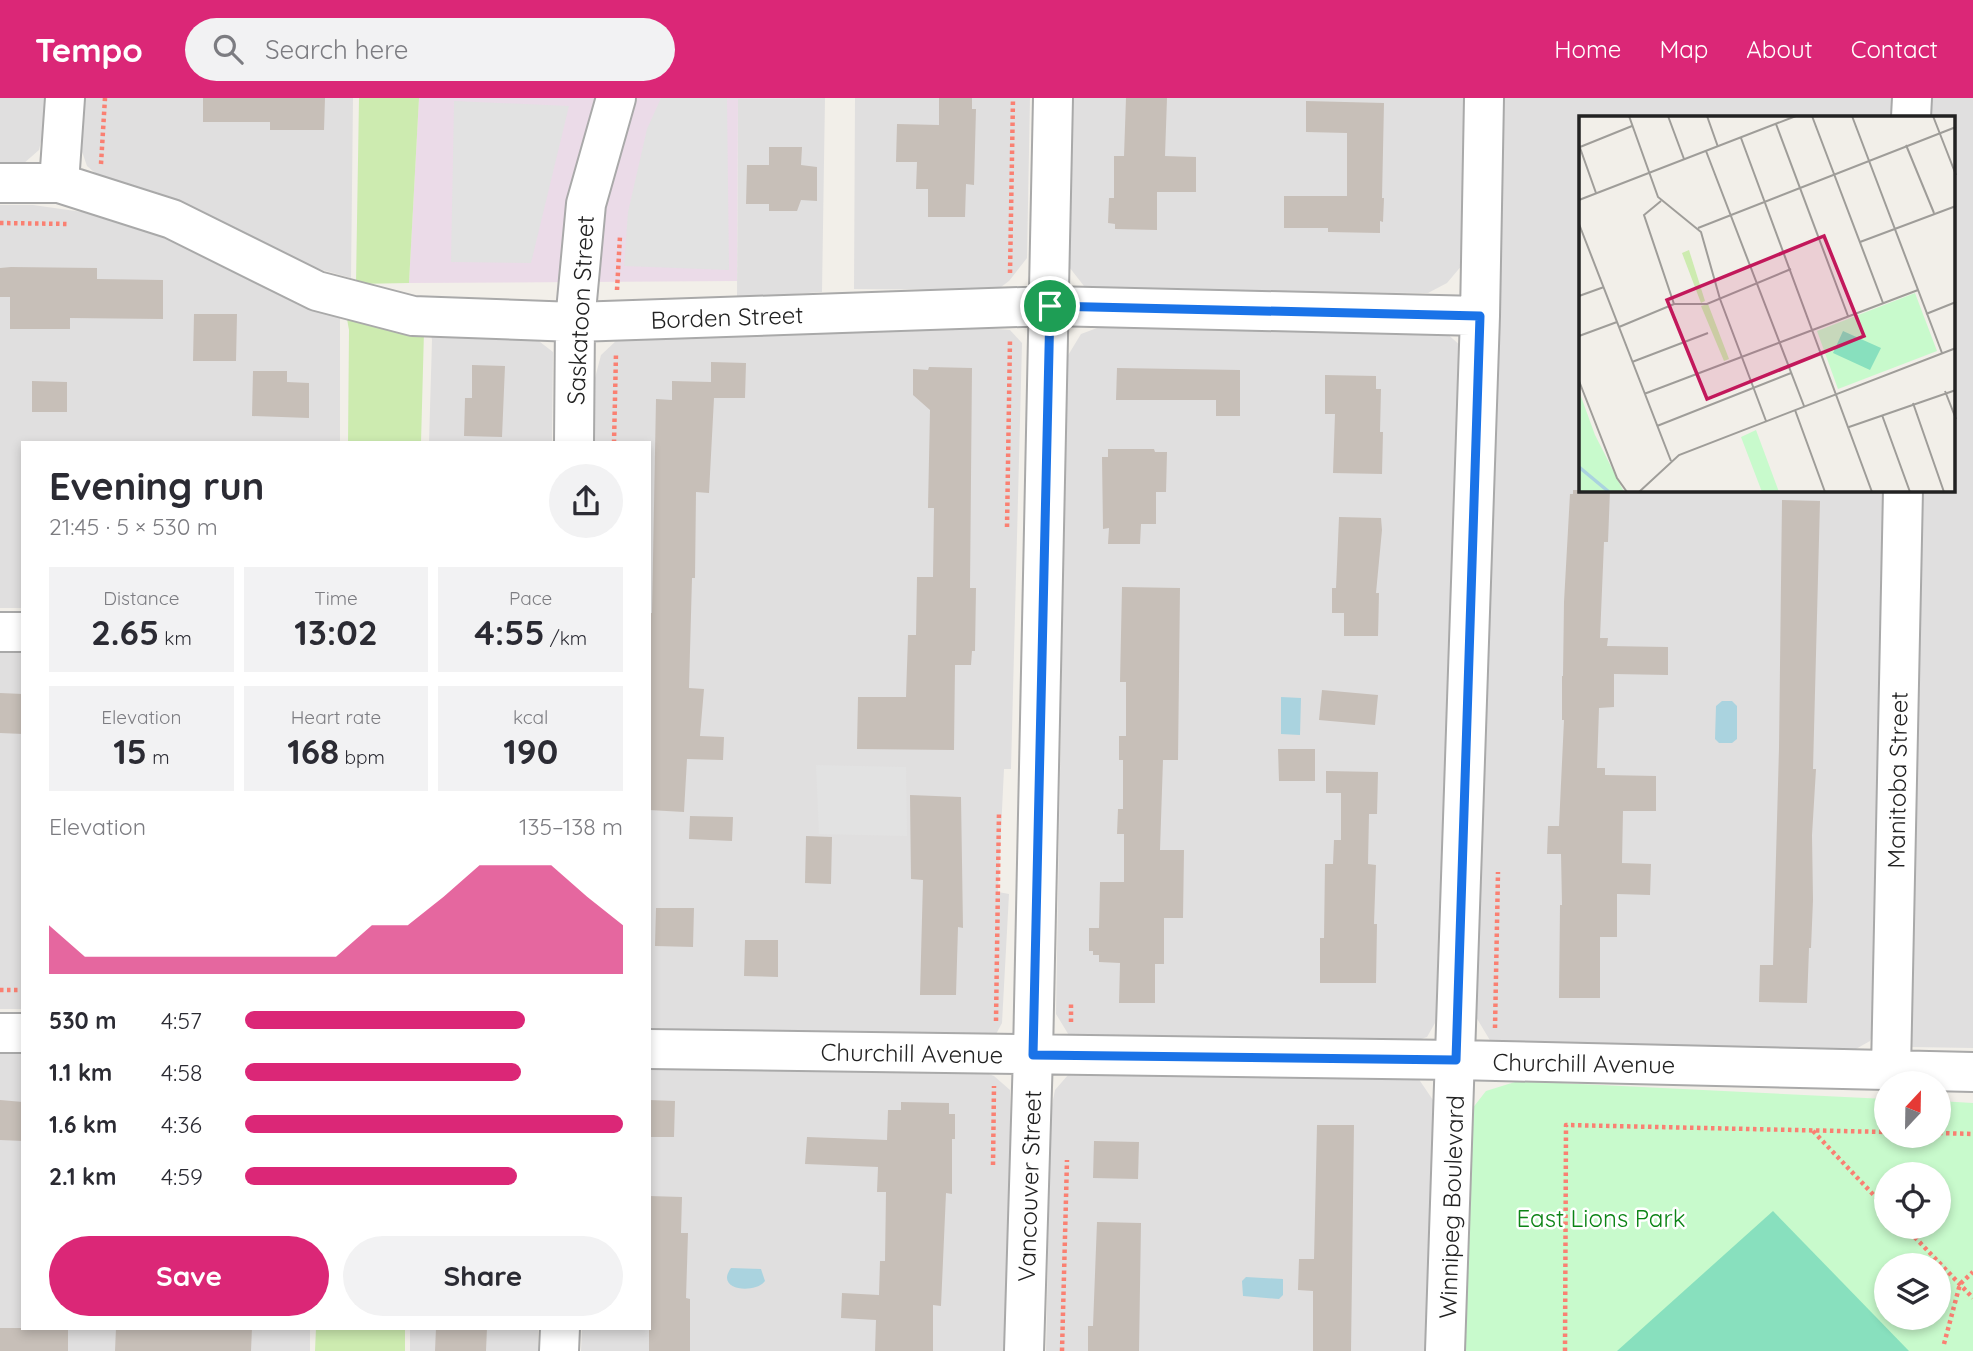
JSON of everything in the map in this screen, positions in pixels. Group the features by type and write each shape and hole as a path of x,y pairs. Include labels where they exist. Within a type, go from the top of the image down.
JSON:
{"street":[{"path":"60,183 65,98"},
{"name":"Saskatoon Street","path":"574,441 575,322 586,204 616,98"},
{"name":"Vancouver Street","path":"1024,1351 1033,1055 1053,98"},
{"name":"Winnipeg Boulevard","path":"1445,1351 1480,316 1484,98"},
{"path":"1911,116 1912,98"},
{"name":"Borden Street","path":"0,183 60,183 172,219 317,291 413,316 575,322 1050,306 1480,316"},
{"name":"Manitoba Street","path":"1891,1070 1903,492"},
{"path":"0,632 21,632"},
{"path":"0,1033 21,1034"},
{"name":"Churchill Avenue","path":"651,1049 1456,1060 1973,1072"},
{"path":"559,1351 560,1330"}],"path":[{"path":"102,164 105,98"},
{"path":"1010,281 1013,98"},
{"path":"616,294 620,234"},
{"path":"614,441 617,340"},
{"path":"996,1023 999,812"},
{"path":"0,990 21,990"},
{"path":"1565,1351 1566,1125 1874,1132"},
{"path":"1812,1130 1874,1195"},
{"path":"1951,1133 1973,1133"},
{"path":"1062,1351 1067,1158"},
{"path":"1917,1239 1973,1298"},
{"path":"1944,1344 1960,1284 1973,1272"}],"shaded area":[{"path":"0,98 46,98 39,150 23,164 0,164"},
{"path":"82,98 353,98 351,278 294,262 155,192 101,178 87,166 79,143"},
{"path":"419,98 828,98 738,99 737,281 409,283"},
{"path":"661,98 727,98 729,270 624,266 628,212 647,129"},
{"path":"825,98 822,292 737,298 738,99"},
{"path":"855,98 1030,98 1027,258 1009,281 997,290 854,289"},
{"path":"1069,98 1466,98 1463,264 1447,283 1428,293 1108,291 1084,286 1066,263"},
{"path":"1497,98 1897,98 1897,116 1579,116 1579,492 1889,492 1879,1015 1870,1041 1854,1050 1494,1047 1476,1017"},
{"path":"1928,98 1973,98 1973,1048 1911,1047 1921,492 1955,492 1955,116 1928,116"},
{"path":"454,101 569,106 531,263 451,262"},
{"path":"0,205 33,205 132,219 340,317 340,441 21,441 21,608 0,608"},
{"path":"430,328 531,335 553,352 552,441 429,441"},
{"path":"797,328 987,328 1010,330 1022,343 1011,769 1004,769 998,892 1009,894 1002,1023 995,1036 984,1040 651,1028 651,441 595,441 595,378 601,355 617,340 698,338"},
{"path":"1097,328 1421,328 1444,331 1462,347 1439,1016 1427,1037 1406,1044 1070,1037 1056,1014 1067,357 1081,334"},
{"path":"0,647 21,647 21,1009 0,1009"},
{"path":"816,765 906,767 907,836 819,834"},
{"path":"0,1045 21,1046 21,1330 310,1330 310,1351 0,1351"},
{"path":"651,1058 973,1068 994,1076 1010,1090 1014,1351 581,1351 582,1330 651,1330"},
{"path":"1080,1071 1418,1078 1435,1103 1427,1351 1046,1351 1051,1110 1055,1090 1068,1075"},
{"path":"410,1330 538,1330 538,1351 410,1351"}],"green space":[{"path":"359,98 419,98 409,283 356,284"},
{"path":"347,319 424,331 421,441 348,441"},
{"name":"East Lions Park","path":"1518,1081 1874,1098 1874,1148 1951,1148 1951,1102 1973,1103 1973,1351 1464,1351 1468,1114 1486,1091"},
{"path":"1773,1211 1874,1315 1874,1330 1889,1330 1909,1351 1617,1351"},
{"path":"316,1330 405,1330 405,1351 315,1351"}],"water":[{"path":"1281,697 1301,698 1300,735 1281,734"},
{"path":"1722,701 1732,701 1737,706 1737,739 1732,743 1719,743 1715,739 1716,706"},
{"path":"731,1268 761,1269 765,1281 754,1288 732,1286 727,1276"},
{"path":"1246,1277 1283,1279 1283,1295 1279,1299 1243,1296 1242,1281"}],"building":[{"path":"203,98 325,98 324,130 270,130 270,122 203,122"},
{"path":"939,98 972,98 972,109 976,109 974,185 966,184 965,217 928,217 928,189 916,189 917,162 896,162 897,124 939,125"},
{"path":"1126,98 1167,98 1165,156 1196,157 1196,192 1157,192 1157,230 1115,229 1115,224 1108,223 1109,198 1114,198 1114,156 1124,156"},
{"path":"1306,101 1384,103 1384,198 1380,233 1328,232 1328,228 1284,228 1284,196 1347,196 1347,133 1306,132"},
{"path":"769,147 802,147 801,165 817,167 817,201 801,200 797,211 769,211 769,204 746,204 747,165 769,165"},
{"path":"0,268 97,268 97,279 163,280 163,319 70,318 70,329 10,329 10,297 0,297"},
{"path":"194,314 237,314 236,361 193,361"},
{"path":"711,362 746,363 745,398 714,398 709,493 696,492 689,688 704,689 700,736 724,737 723,760 687,759 684,812 651,810 651,613 656,399 672,400 672,381 711,382"},
{"path":"472,365 505,366 502,437 464,436 465,398 472,398"},
{"path":"929,367 972,368 970,588 976,588 975,651 972,651 971,665 955,665 954,750 857,749 858,697 906,697 908,635 916,635 917,577 933,577 934,508 928,508 930,410 913,395 913,369 928,370"},
{"path":"1117,368 1240,370 1240,416 1216,416 1216,400 1116,400"},
{"path":"253,371 287,371 287,382 309,383 309,418 252,416"},
{"path":"1325,375 1376,376 1376,389 1381,389 1382,474 1333,473 1335,414 1325,414"},
{"path":"32,381 67,382 67,412 32,412"},
{"path":"1108,449 1154,449 1155,452 1167,452 1166,492 1156,492 1156,524 1141,524 1140,544 1108,544 1109,528 1103,529 1102,457 1108,457"},
{"path":"1573,490 1610,492 1608,542 1604,542 1600,638 1608,638 1607,646 1668,647 1668,675 1614,674 1614,707 1599,708 1597,768 1605,768 1605,775 1656,776 1656,811 1623,811 1622,863 1651,864 1650,895 1617,894 1617,937 1600,937 1600,998 1559,998 1561,854 1547,854 1548,826 1559,826 1564,720 1564,602 1570,494 1573,494"},
{"path":"1782,500 1820,501 1813,769 1816,769 1812,835 1813,900 1807,1003 1759,1002 1760,965 1773,965"},
{"path":"1339,517 1381,518 1376,593 1379,593 1378,636 1344,636 1344,613 1332,613 1332,588 1336,588"},
{"path":"1122,587 1180,588 1178,760 1163,760 1160,850 1184,850 1183,918 1164,918 1164,964 1155,964 1155,1003 1119,1003 1120,963 1099,962 1099,955 1093,955 1093,951 1089,951 1089,928 1099,928 1100,882 1124,882 1124,834 1117,834 1118,809 1123,809 1123,760 1119,760 1119,736 1126,736 1126,682 1120,682"},
{"path":"1322,690 1378,695 1375,725 1319,720"},
{"path":"0,693 21,694 21,734 0,733"},
{"path":"1278,749 1315,749 1315,781 1279,781"},
{"path":"1326,771 1378,772 1377,814 1369,814 1368,864 1376,865 1376,983 1320,983 1320,938 1324,938 1325,864 1333,864 1334,840 1341,840 1341,793 1326,793"},
{"path":"910,795 961,797 963,928 958,927 956,995 920,995 923,880 911,879"},
{"path":"690,816 733,817 732,841 689,839"},
{"path":"806,836 832,837 831,884 805,883"},
{"path":"656,908 694,908 693,947 655,946"},
{"path":"745,940 778,940 778,977 744,976"},
{"path":"0,1100 21,1102 21,1141 0,1140"},
{"path":"651,1100 675,1101 674,1137 651,1137"},
{"path":"901,1102 949,1103 949,1114 955,1114 952,1194 946,1193 941,1306 933,1305 933,1351 875,1351 876,1320 841,1318 842,1293 879,1295 880,1261 885,1261 886,1192 877,1192 878,1167 805,1164 807,1137 887,1140 888,1110 901,1110"},
{"path":"1317,1125 1354,1125 1351,1351 1313,1351 1313,1291 1298,1290 1299,1259 1314,1259"},
{"path":"1094,1141 1139,1142 1138,1179 1093,1178"},
{"path":"651,1196 682,1197 681,1233 688,1233 686,1298 690,1299 690,1351 649,1351"},
{"path":"1097,1222 1141,1223 1139,1351 1088,1351 1088,1326 1093,1326"},
{"path":"0,1328 68,1330 68,1351 0,1351"},
{"path":"116,1330 252,1330 251,1351 115,1351"},
{"path":"436,1330 487,1330 486,1351 435,1351"}],"route":[{"path":"1050,306 1480,316 1456,1060 1033,1055 1050,306"}]}
